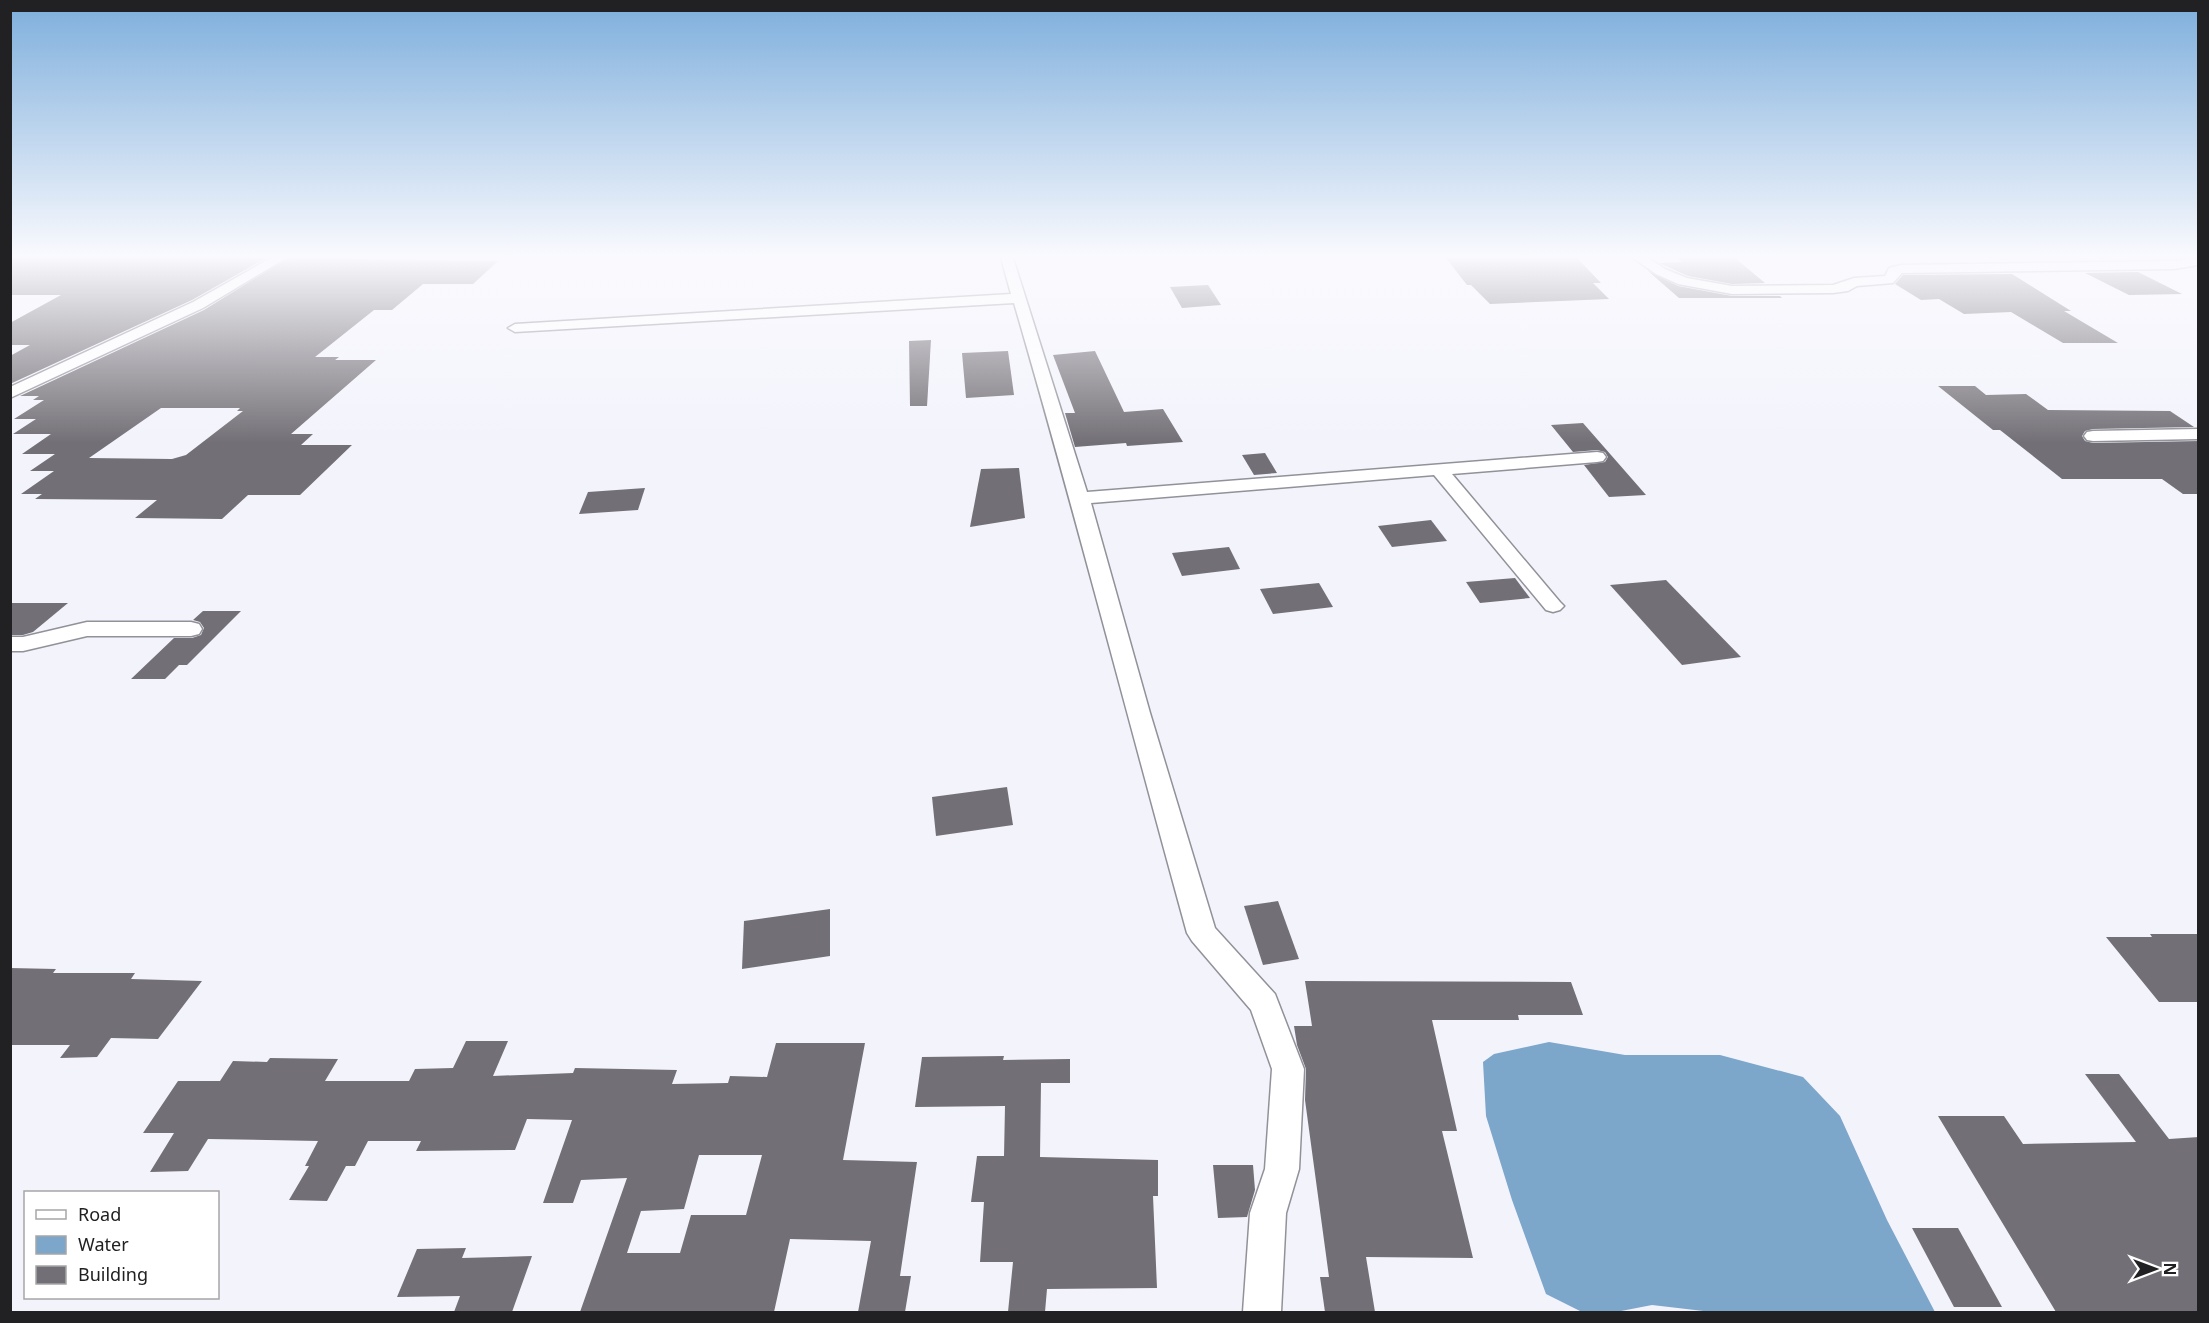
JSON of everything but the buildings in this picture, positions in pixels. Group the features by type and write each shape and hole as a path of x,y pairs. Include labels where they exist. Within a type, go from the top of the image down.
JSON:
{"street":[{"path":"10,393 167,320"},
{"path":"515,328 654,320"},
{"path":"1027,320 1080,498 1138,713 1202,933 1264,1002 1288,1069 1282,1168 1268,1214 1262,1312"},
{"path":"2093,436 2199,434"},
{"path":"1080,498 1597,457"},
{"path":"1438,469 1553,606"},
{"path":"10,644 23,644 87,629 191,629"}],"water":[{"path":"1549,1042 1625,1055 1720,1055 1803,1077 1840,1116 1887,1220 1935,1312 1712,1312 1652,1305 1616,1312 1582,1312 1546,1294 1512,1200 1486,1116 1483,1062 1494,1054"}]}
